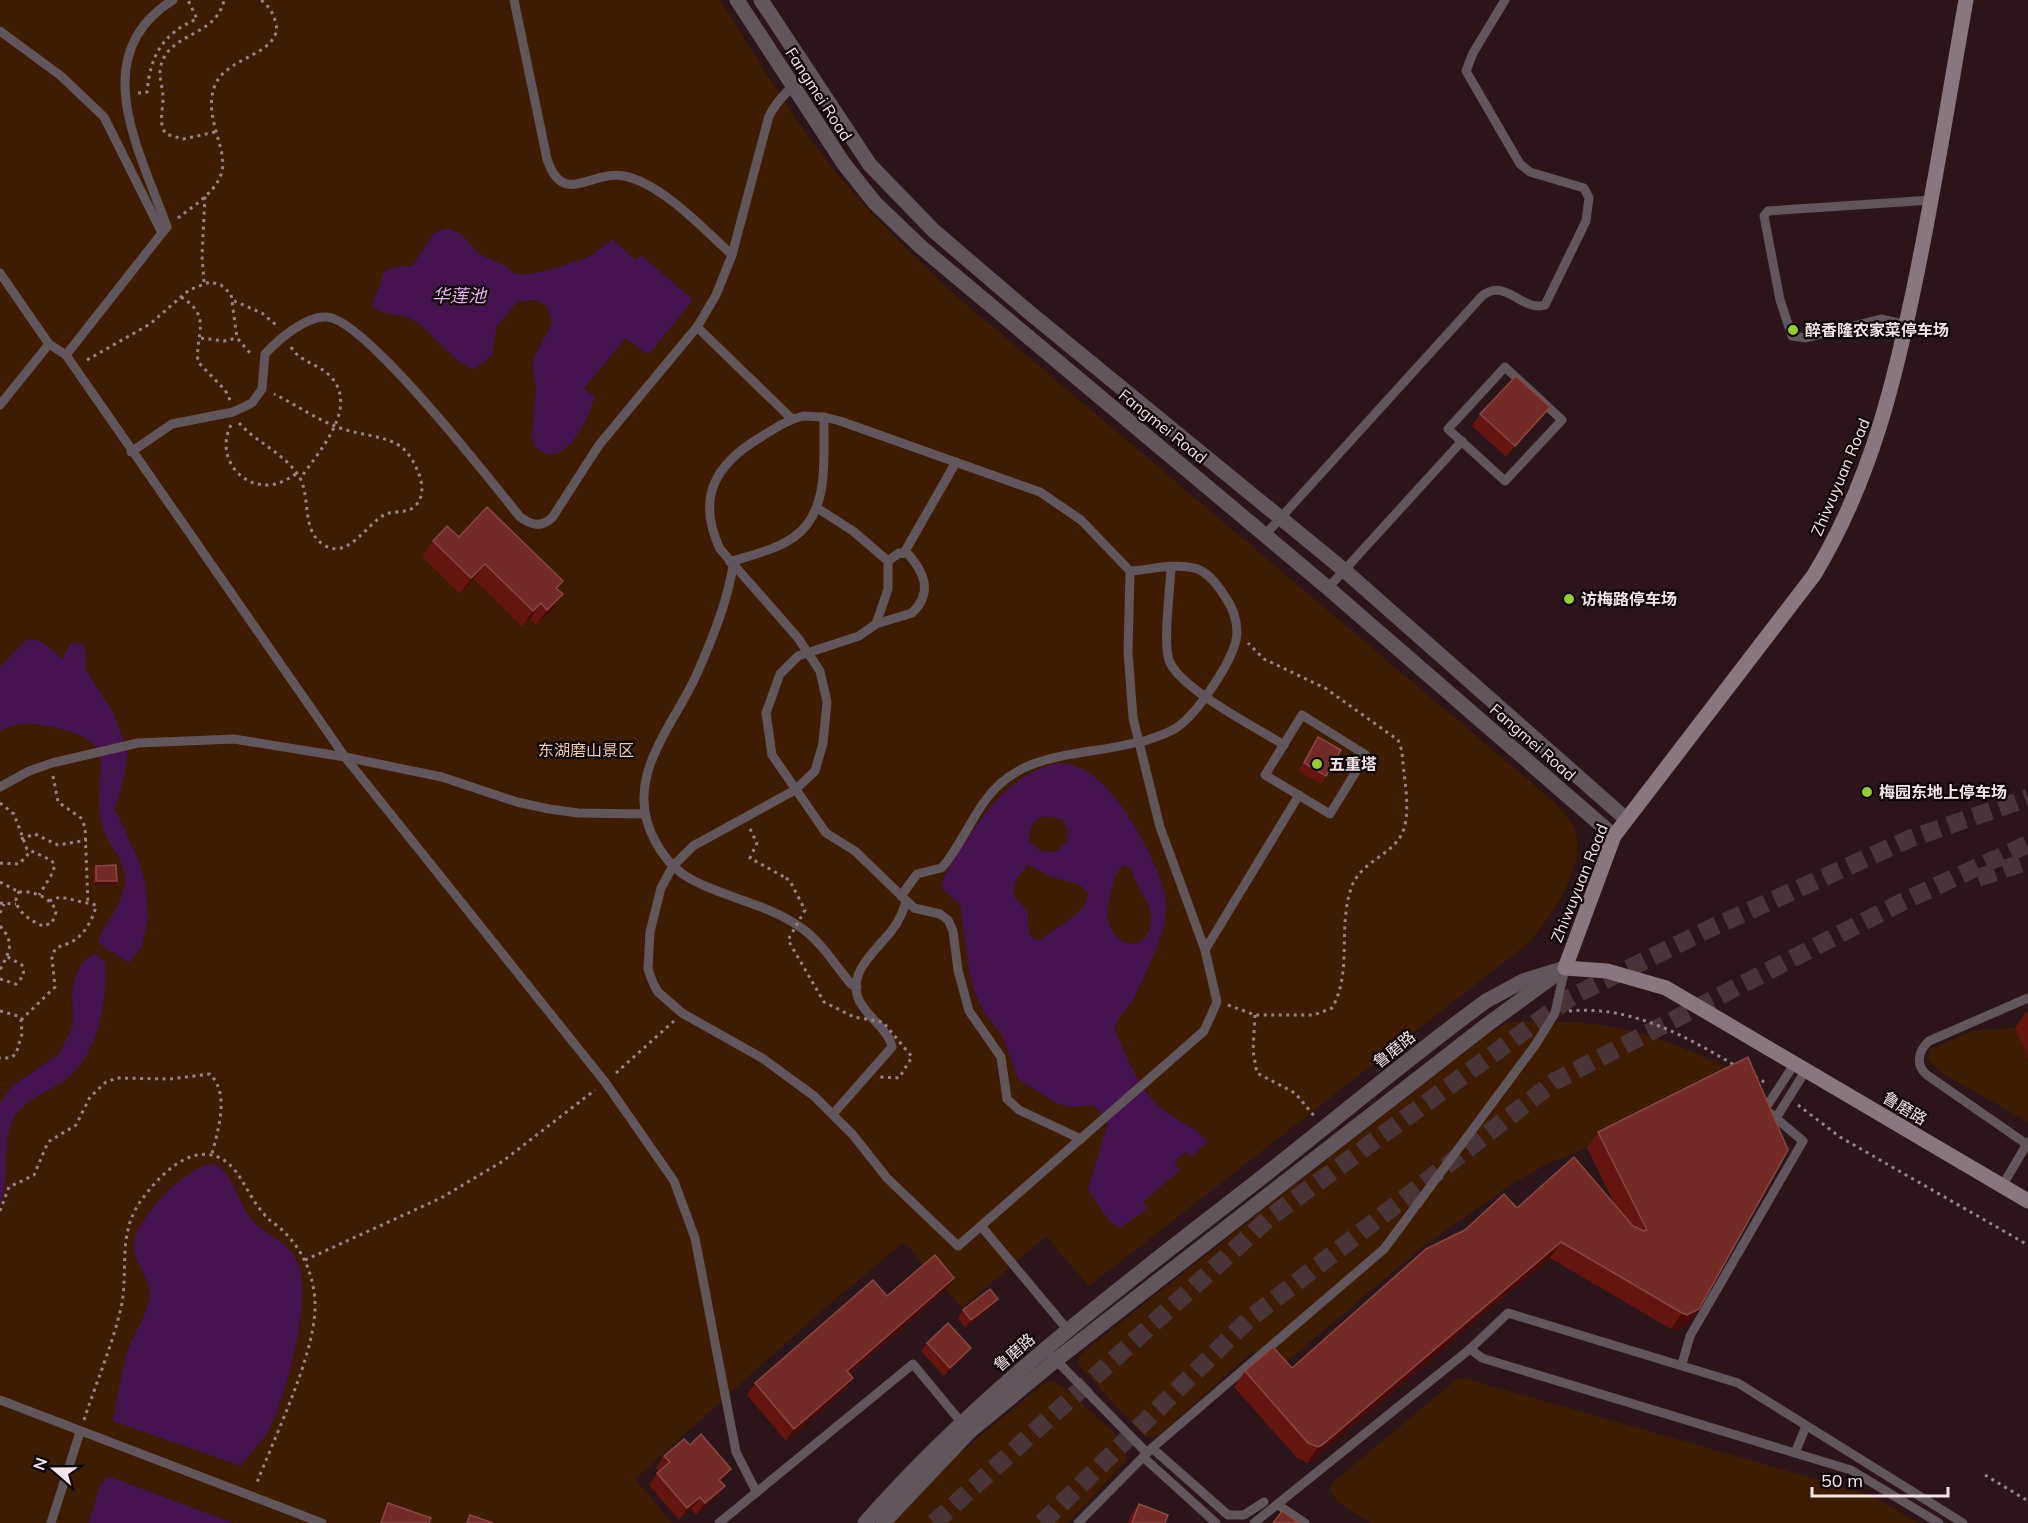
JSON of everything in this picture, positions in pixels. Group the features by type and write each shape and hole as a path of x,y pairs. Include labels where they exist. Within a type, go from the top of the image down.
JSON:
{"street":[{"name":"Fangmei Road","path":"737,0 857,181 875,203 953,275 1328,588 1614,836"},
{"name":"Fangmei Road","path":"761,0 870,165 909,208 966,260 1344,570 1626,819"},
{"name":"Zhiwuyuan Road","path":"1565,968 1614,836 1791,608 1830,548 1859,484 1884,419 1907,325 1932,200 1966,0"},
{"path":"953,275 966,260"},
{"path":"883,1523 969,1432 1050,1355 1478,1031 1565,968"},
{"name":"鲁磨路","path":"865,1523 918,1464 961,1422 1050,1355 1066,1329 1325,1128 1438,1036 1486,1001 1522,981 1565,968 1607,971 1666,987 2001,1188 2028,1201"}],"lane":[{"path":"165,230 128,114 124,94 124,70 131,45 150,18 173,0"},
{"path":"514,0 547,159 555,178 561,184 569,185 604,176 632,178 653,189 695,220 732,255"},
{"path":"1265,535 1482,296 1496,289 1508,292 1536,307 1545,305 1586,221 1589,198 1584,188 1530,172 1520,164 1466,71 1473,53 1505,0"},
{"path":"0,31 61,76 104,117 165,230"},
{"path":"131,452 172,424 233,412 252,403 262,389 263,359 271,348 320,317 329,316 344,323 396,371 431,408 520,517 539,525 552,518 599,445 697,327 716,295 732,255 769,116 793,85 809,74"},
{"path":"1907,325 1881,320 1806,338 1792,336 1780,300 1764,216 1768,211 1932,200"},
{"path":"66,355 165,230"},
{"path":"0,273 49,344 66,355 75,367 131,452 345,757 605,1082 667,1171 684,1204 695,1238 731,1431 744,1472 756,1491"},
{"path":"697,327 792,419"},
{"path":"0,405 49,344"},
{"path":"1505,367 1562,420 1505,481 1462,441 1448,429 1505,367"},
{"path":"732,564 794,538 817,508 821,485 824,417"},
{"path":"824,417 1024,484 1081,519 1130,571 1128,652 1133,718 1138,743 1168,853 1205,950 1217,1002 1204,1031 958,1246 887,1178 833,1114 786,1073 725,1035 682,1013 658,992 648,969 647,953 655,907 661,888 673,866 693,846 795,790 814,771 820,755 826,714 823,682 807,652 780,616 720,549 710,526 708,507 712,488 730,459 792,419 824,417"},
{"path":"1328,588 1462,441"},
{"path":"888,561 904,553 956,462"},
{"path":"817,508 853,531 888,561 890,580 876,624"},
{"path":"904,553 922,572 925,591 920,603 912,613 876,624 859,636 807,652 792,660 780,674 766,713 772,756 826,833 855,851 917,909 945,916 952,926 958,970 969,1011 1001,1057 1007,1099 1019,1110 1081,1139"},
{"path":"732,564 730,587 703,658 652,760 643,792 644,814 653,838 673,866 702,884 798,925 816,939 851,984 857,987"},
{"path":"833,1114 892,1047 860,1001 857,987 859,975 868,957 897,923 904,899 917,874 941,868 945,864 985,800 1010,775 1053,756 1106,750 1138,743 1175,728 1192,713 1223,668 1237,635 1233,610 1212,580 1192,567 1130,571"},
{"path":"1171,568 1168,659 1176,672 1204,696 1284,745"},
{"path":"883,607 891,620"},
{"path":"1302,715 1366,755 1330,814 1265,775 1284,745 1302,715"},
{"path":"0,787 29,771 91,753 138,743 234,739 345,757 442,777 542,808 578,813 644,814"},
{"path":"1205,950 1299,795"},
{"path":"1078,1523 1147,1453 1384,1250 1536,1044 1556,1012 1565,968"},
{"path":"2001,1188 2026,1143 1927,1075 1919,1066 1919,1059 1920,1052 1929,1041 2028,998"},
{"path":"1682,1364 1690,1336 1803,1141 1765,1109 1800,1067"},
{"path":"1776,1119 1800,1067"},
{"path":"981,1226 1066,1329"},
{"path":"1254,1523 1470,1348 1508,1313 1682,1364 1738,1383 1963,1523"},
{"path":"1470,1348 1482,1358 1851,1470 1939,1523"},
{"path":"1050,1355 1216,1523"},
{"path":"719,1523 913,1364 961,1422"},
{"path":"0,1400 322,1523"},
{"path":"1795,1453 1806,1426"},
{"path":"51,1523 80,1432"},
{"path":"1147,1453 1228,1515 1244,1515 1264,1502"},
{"path":"1912,1507 1918,1495"},
{"path":"1278,1505 1305,1523"}],"path":[{"path":"124,94 147,92 153,59 159,46 170,34 197,19 188,0"},
{"path":"215,132 183,139 170,136 164,131 162,63 171,49 215,21 224,0"},
{"path":"165,230 205,196 220,177 222,170 210,104 217,81 227,68 268,45 275,38 273,14 261,0"},
{"path":"153,59 162,63"},
{"path":"204,282 202,248 205,196"},
{"path":"75,367 150,324 181,297 204,282 216,283 227,289 234,301 237,338 246,351 263,359"},
{"path":"181,297 194,307 200,316 201,338 198,362 225,390 233,412"},
{"path":"234,301 262,313 286,337 302,360 320,368 335,382 342,405 334,426 300,479"},
{"path":"201,338 224,341 237,338"},
{"path":"262,389 334,426 401,447 415,466 422,483 421,498 408,510 387,513 355,541 344,547 328,547 315,538 311,530 300,479 296,474 237,420 231,425 226,438 225,453 231,465 245,478 259,484 272,485 296,474"},
{"path":"1217,1002 1255,1015 1314,1015 1332,1008 1341,989 1347,906 1351,888 1362,868 1398,840 1405,824 1406,806 1401,746 1398,740 1341,698 1264,659 1237,635"},
{"path":"52,764 56,796 63,807 83,820 87,840 88,904"},
{"path":"0,803 15,813 21,839 30,852 51,860 55,865 39,895"},
{"path":"744,820 757,843 750,858 790,881 805,910 788,940 824,1002 855,1017 883,1022 912,1057 899,1078 878,1077"},
{"path":"21,839 35,834 63,845 87,840"},
{"path":"0,863 19,864 30,852"},
{"path":"0,882 19,892 39,895 49,901 55,909 55,916 46,926 30,920 15,904 2,903 0,913"},
{"path":"15,904 15,897 19,892"},
{"path":"21,1020 55,987 52,955 58,946 72,942 83,931 96,905 60,897 49,901"},
{"path":"0,926 10,938 0,970"},
{"path":"0,979 16,984 24,975 22,965 6,956"},
{"path":"0,1011 16,1015 21,1020 21,1040 16,1054 10,1058 0,1059"},
{"path":"305,1260 441,1198 503,1161 605,1082 682,1013"},
{"path":"1255,1015 1253,1051 1257,1073 1295,1094 1325,1128"},
{"path":"0,1211 9,1187 34,1175 48,1142 76,1125 95,1089 117,1078 170,1079 210,1074 218,1087 220,1105 212,1154"},
{"path":"80,1432 121,1308 124,1240 132,1216 140,1202 168,1169 184,1159 212,1154 234,1169 264,1215 293,1241 305,1260 314,1285 315,1310 311,1336 252,1496"},
{"path":"1985,1475 2028,1501"}],"green space":[{"name":"东湖磨山景区","path":"0,0 720,0 785,102 826,160 870,211 948,289 1554,802 1572,825 1577,841 1574,868 1563,894 1531,941 1089,1286 1046,1236 962,1308 904,1242 819,1313 635,1479 672,1523 0,1523"},
{"path":"1510,1022 1583,1023 1631,1031 1685,1049 1737,1072 1587,1148 1547,1164 1512,1184 1421,1248 1272,1374 1252,1352 1161,1434 1145,1437 1080,1367 1078,1362 1081,1354 1485,1034"},
{"path":"2015,1028 2028,1059 2028,1122 1942,1073 1928,1060 1930,1049 1972,1031"},
{"path":"1464,1378 1871,1495 1918,1523 1371,1523 1338,1502 1331,1490 1331,1484 1457,1379"},
{"path":"1053,1381 1065,1388 1123,1441 1128,1451 1124,1463 1068,1523 893,1523 956,1456 1043,1384"}],"water":[{"name":"华莲池","path":"447,228 461,234 479,254 522,275 545,271 590,257 612,239 636,260 641,255 693,300 650,353 645,353 626,338 584,388 595,398 578,434 565,449 548,455 535,447 532,437 536,388 532,362 552,323 547,306 536,300 517,302 497,326 492,355 475,369 460,362 411,319 385,313 372,305 384,272 394,267 412,266 434,233"},
{"path":"26,640 42,642 62,659 72,642 85,646 86,670 114,714 128,753 125,774 115,809 139,861 145,882 148,919 142,946 129,963 101,945 98,940 118,905 125,882 123,867 103,828 99,809 101,764 99,752 91,742 76,734 52,727 25,724 6,728 0,732 0,667"},
{"path":"1057,763 1067,764 1085,770 1100,782 1120,804 1142,840 1162,883 1165,896 1165,919 1155,953 1136,995 1118,1021 1115,1030 1134,1073 1154,1101 1163,1110 1197,1131 1206,1140 1205,1144 1191,1157 1186,1152 1174,1162 1180,1170 1143,1202 1148,1208 1120,1228 1110,1222 1088,1189 1108,1122 1093,1105 1071,1107 1058,1104 1018,1079 1002,1035 985,1014 974,991 960,905 941,887 955,859 990,808 1019,780","holes":["1047,816 1062,819 1068,830 1067,841 1056,852 1041,851 1029,841 1035,821","1028,865 1049,876 1080,885 1088,893 1082,908 1069,920 1040,940 1034,939 1029,934 1028,912 1013,895 1016,880","1125,865 1132,870 1150,910 1150,928 1140,942 1125,942 1118,938 1107,917 1114,881"]},
{"path":"96,954 105,961 106,976 103,1008 94,1041 77,1068 66,1079 23,1106 13,1120 7,1141 5,1184 0,1205 0,1103 12,1086 59,1054 73,1025 72,991 77,972 86,959"},
{"path":"216,1164 229,1178 253,1221 293,1254 301,1277 300,1321 283,1394 269,1430 241,1466 113,1421 128,1350 149,1299 148,1285 134,1251 137,1232 154,1206 179,1181 205,1166"},
{"path":"106,1477 233,1523 89,1523 99,1487"}],"building":[{"path":"1516,376 1550,407 1515,446 1480,414"},
{"path":"487,507 563,581 556,588 563,594 547,610 541,603 533,611 485,564 471,578 433,541 447,526 459,537"},
{"name":"五重塔","path":"1318,737 1341,750 1326,776 1304,763"},
{"path":"116,865 117,881 96,881 96,866"},
{"path":"1748,1057 1788,1150 1699,1309 1687,1315 1682,1313 1561,1242 1318,1447 1308,1443 1245,1371 1273,1347 1292,1368 1426,1249 1465,1230 1504,1194 1517,1208 1574,1157 1633,1226 1647,1230 1598,1132"},
{"path":"935,1255 954,1278 847,1371 853,1378 794,1429 755,1383 873,1280 887,1296"},
{"path":"990,1289 998,1299 971,1320 963,1310"},
{"path":"948,1323 971,1348 950,1368 927,1343"},
{"path":"701,1434 731,1469 719,1480 725,1486 705,1503 700,1497 687,1508 657,1473 670,1462 664,1456 684,1439 690,1445"},
{"path":"388,1503 431,1518 429,1523 381,1523"},
{"path":"1139,1504 1168,1515 1165,1523 1132,1523"},
{"path":"1282,1511 1299,1523 1273,1523"},
{"path":"470,1515 493,1523 467,1523"}],"tunnel":[{"path":"934,1523 1269,1218 1571,997 1711,928 1909,839 2028,798"},
{"path":"1042,1523 1248,1320 1555,1081 1904,901 2028,844"},
{"path":"1978,878 2028,861"}],"place":[{"name":"醉香隆农家菜停车场","path":"1793,330"},
{"name":"访梅路停车场","path":"1569,599"},
{"name":"五重塔","path":"1317,764"},
{"name":"梅园东地上停车场","path":"1867,792"}]}
